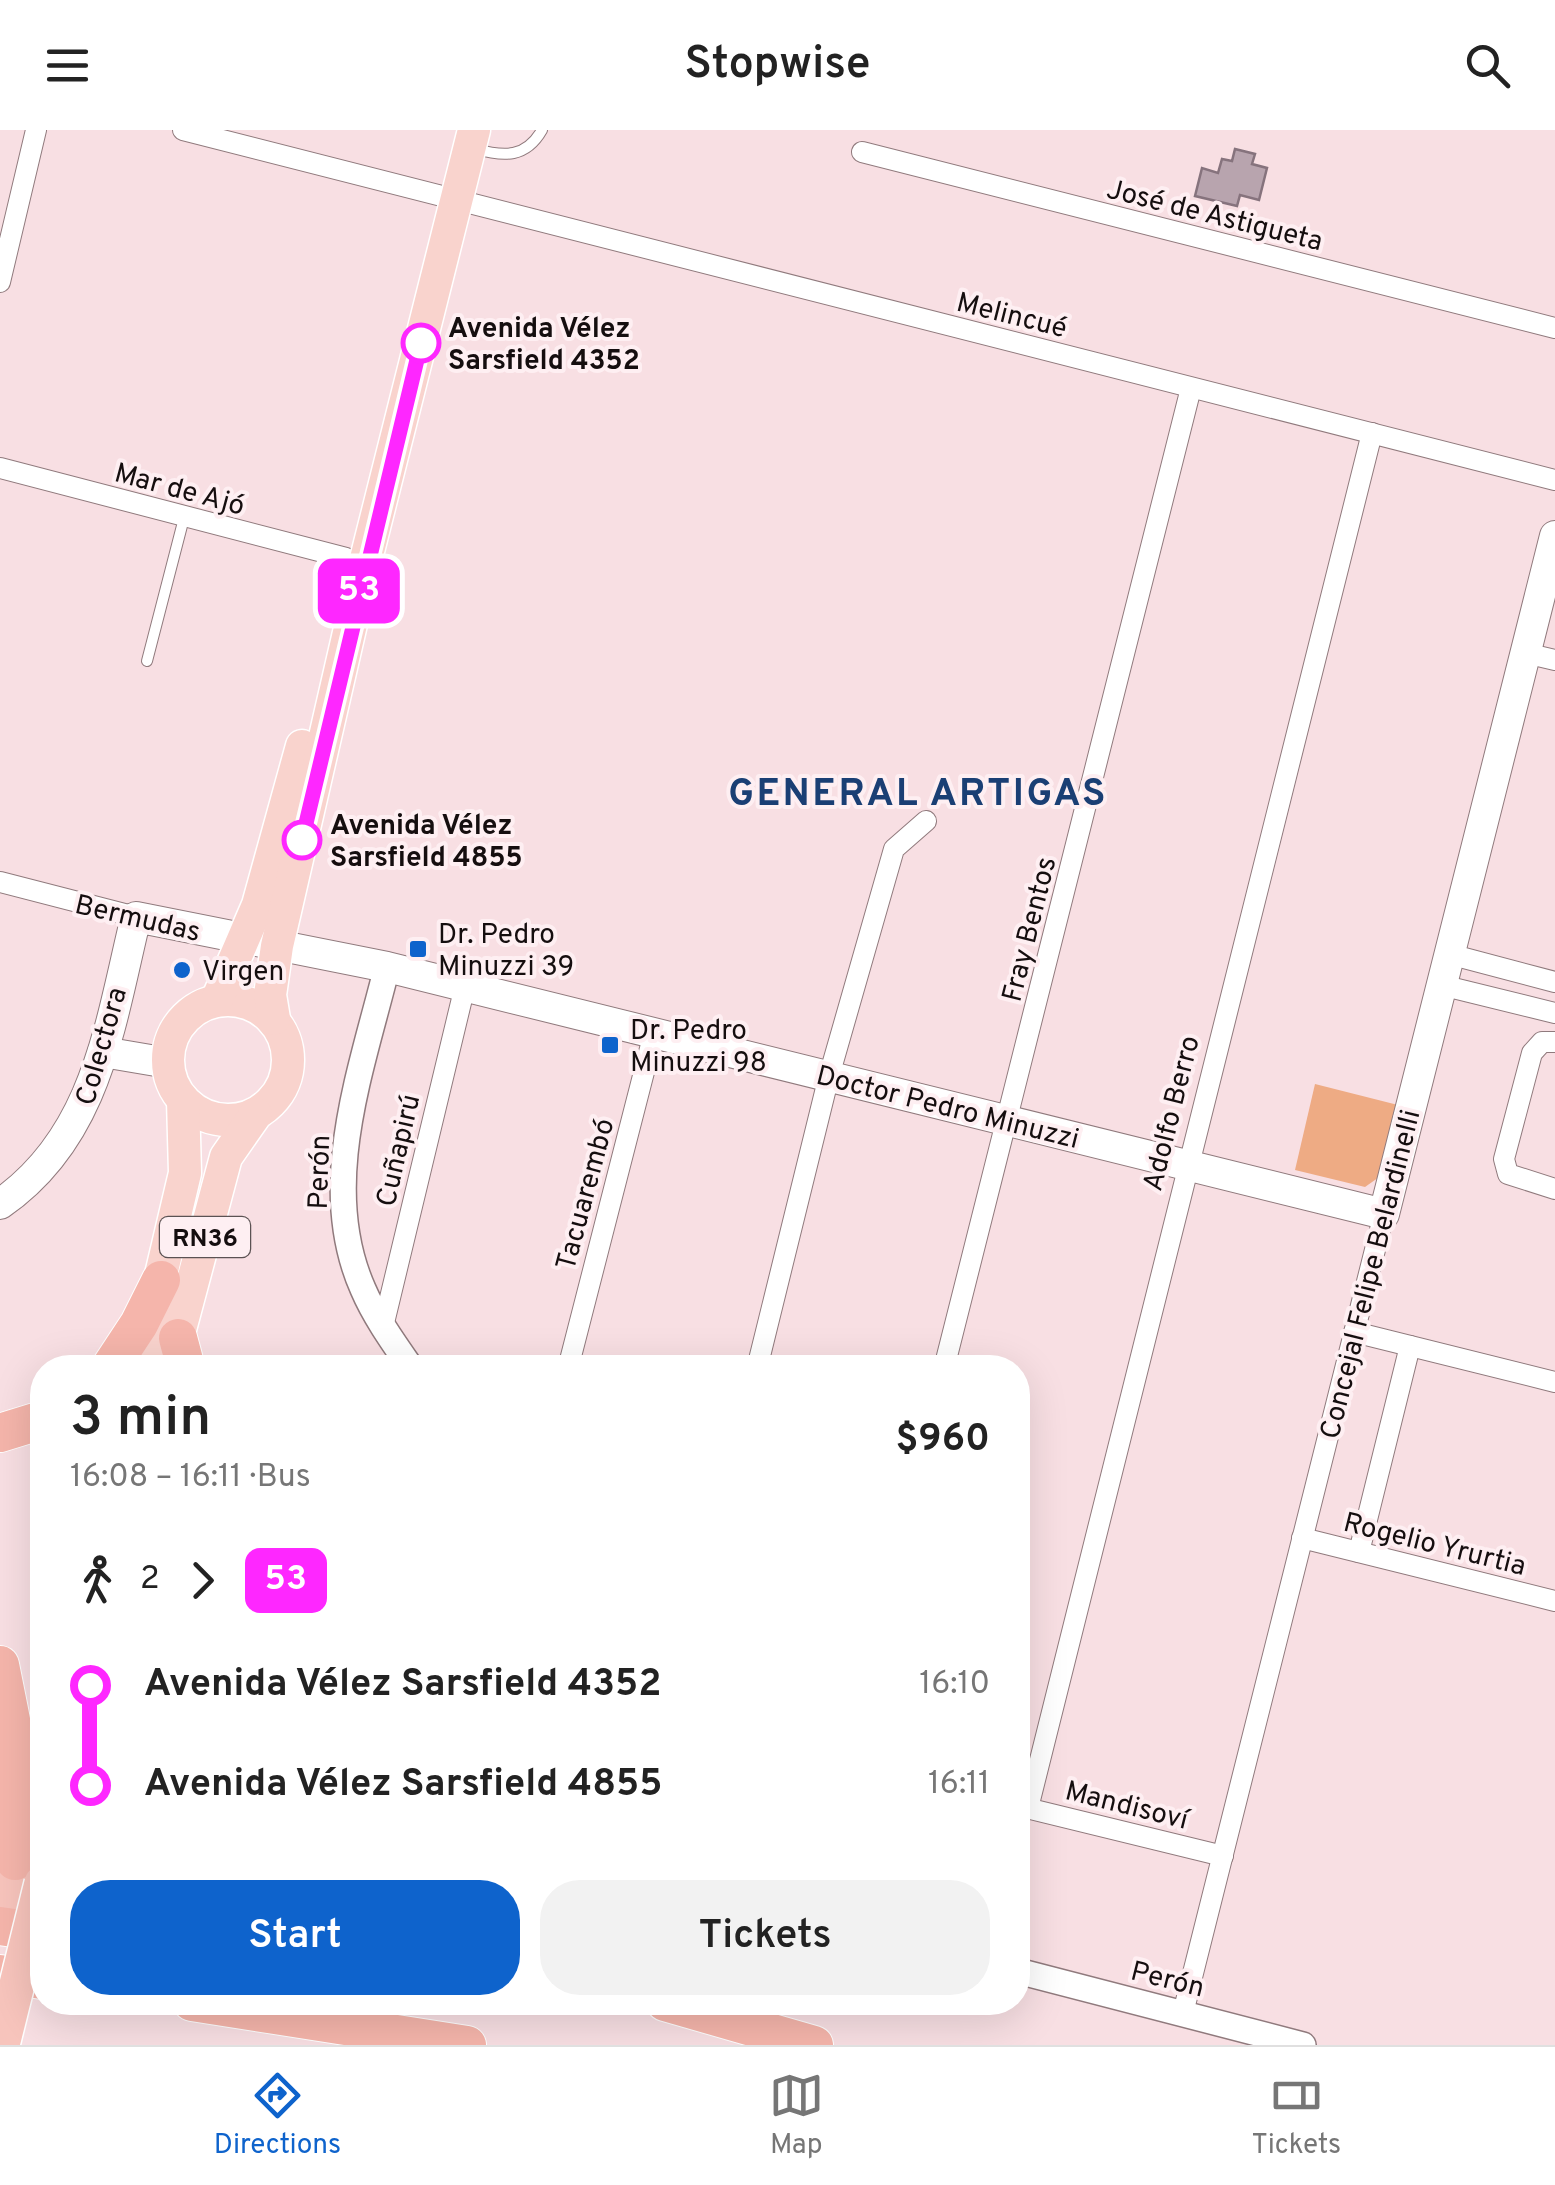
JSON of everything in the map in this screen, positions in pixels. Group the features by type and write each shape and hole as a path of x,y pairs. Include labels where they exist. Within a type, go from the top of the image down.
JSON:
{"highway":[{"path":"119,1355 140,1324 161,1280"},
{"path":"0,1433 30,1424"},
{"path":"0,1664 13,1730 29,1872 2,2045"},
{"path":"16,1927 29,1872"},
{"path":"0,1974 30,1978"},
{"path":"275,2015 466,2045"},
{"path":"710,2015 814,2045"},
{"path":"770,2015 824,2045"}],"main road":[{"name":"RN36","path":"142,1355 185,1173 183,1100 168,1063 178,1026 202,1005 216,1000 244,942 294,779 346,558 466,136"},
{"name":"RN36","path":"179,1355 226,1157 256,1114 279,1093 289,1064 270,995 277,946 447,198"},
{"name":"Concejal Felipe Belardinelli","path":"1384,1214 1441,985 1540,656 1555,536"},
{"name":"Bermudas","path":"136,917 277,946"},
{"name":"Colectora","path":"0,1204 52,1160 82,1114 136,917"},
{"name":"Doctor Pedro Minuzzi","path":"277,946 387,967 1384,1214"},
{"path":"216,1000 248,1002 274,1020"},
{"path":"102,1052 168,1063"},
{"path":"183,1100 209,1117 240,1119 256,1114"}],"street":[{"path":"0,278 36,130"},
{"name":"Melincué","path":"183,130 1555,480"},
{"name":"José de Astigueta","path":"862,152 1555,328"},
{"name":"Fray Bentos","path":"947,1355 1191,388"},
{"name":"Adolfo Berro","path":"1030,1779 1372,433"},
{"name":"Mar de Ajó","path":"0,468 346,558"},
{"path":"760,1355 830,1076 894,849 926,821"},
{"name":"Bermudas","path":"0,882 136,917"},
{"path":"1450,954 1555,982"},
{"name":"Perón","path":"387,967 354,1100 344,1168 351,1255 383,1327 402,1355"},
{"path":"1441,985 1555,1013"},
{"name":"Cuñapirú","path":"383,1327 465,986"},
{"name":"Tacuarembó","path":"571,1355 654,1033"},
{"path":"1555,1042 1542,1042 1532,1053 1504,1159 1508,1174 1555,1190"},
{"name":"Concejal Felipe Belardinelli","path":"1183,2013 1384,1214"},
{"path":"1354,1332 1555,1382"},
{"path":"1359,1552 1410,1346"},
{"name":"Rogelio Yrurtia","path":"1302,1538 1555,1601"},
{"name":"Mandisoví","path":"1030,1809 1223,1856"},
{"name":"Perón","path":"1030,1975 1303,2045"}],"lane":[{"path":"466,136 501,156 522,152 542,130"},
{"path":"147,661 184,518"}],"shaded area":[{"path":"1315,1084 1398,1105 1382,1175 1365,1187 1295,1170"}],"building":[{"path":"1235,149 1255,154 1252,164 1267,168 1259,200 1240,195 1237,206 1195,196 1202,168 1218,173 1222,159 1232,161"}],"bus line":[{"name":"53","path":"302,840 421,343"}],"place":[{"name":"Avenida Vélez Sarsfield 4352","path":"421,343"},
{"name":"Avenida Vélez Sarsfield 4855","path":"302,840"},
{"name":"Dr. Pedro Minuzzi 39","path":"418,949"},
{"name":"Virgen","path":"182,970"},
{"name":"Dr. Pedro Minuzzi 98","path":"610,1045"}],"district":[{"name":"GENERAL ARTIGAS","path":"918,792"}]}
